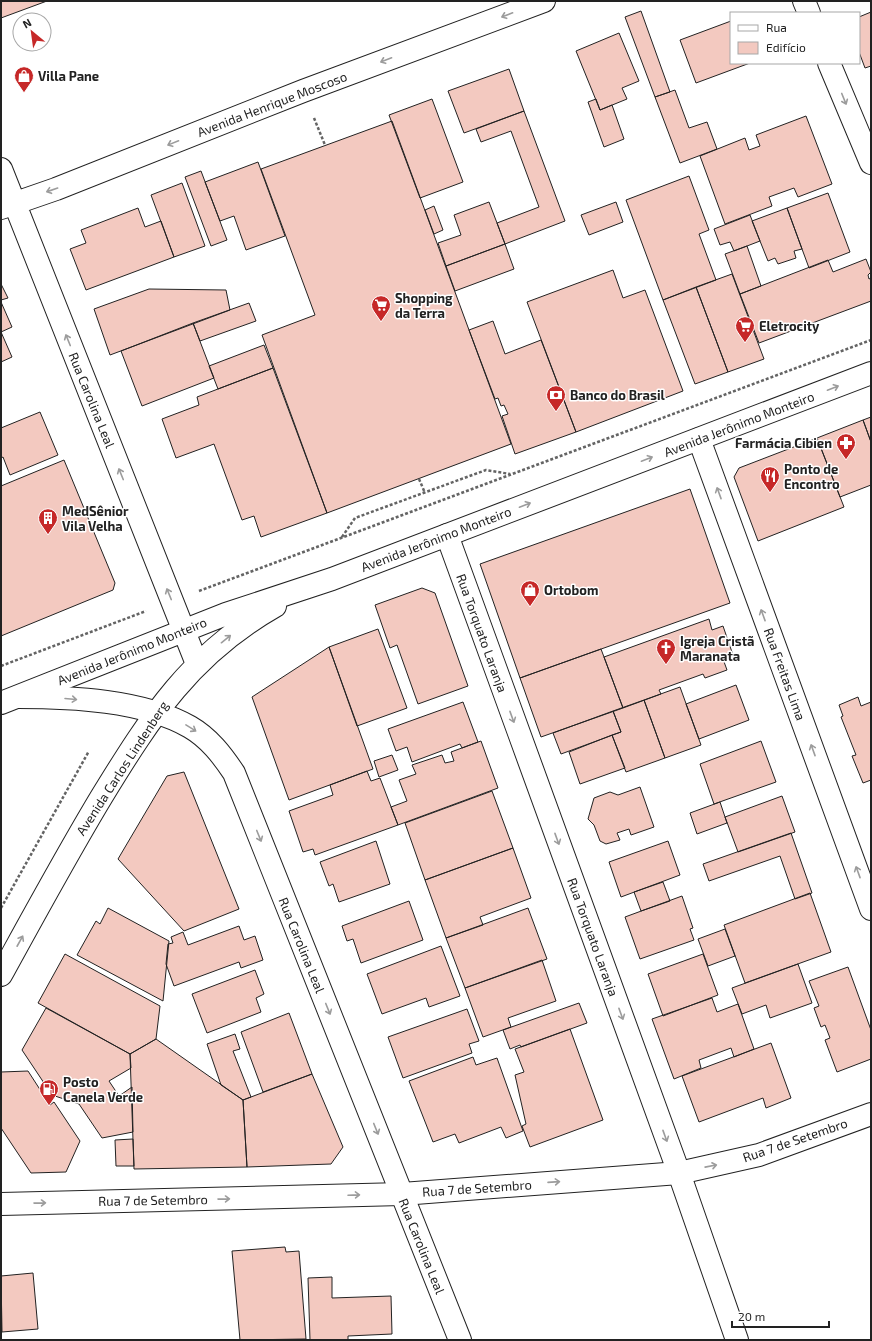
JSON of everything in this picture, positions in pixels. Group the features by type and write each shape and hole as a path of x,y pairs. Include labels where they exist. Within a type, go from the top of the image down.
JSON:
{"street":[{"name":"Avenida Henrique Moscoso","path":"8,205 56,189 303,91 544,1"},
{"path":"804,1 809,12"},
{"path":"830,64 871,163"},
{"name":"Rua Carolina Leal","path":"1,169 8,205 197,664"},
{"name":"Avenida Jerônimo Monteiro","path":"9,700 269,598 332,579 871,374"},
{"name":"Rua Freitas Lima","path":"699,439 871,909"},
{"name":"Rua Torquato Laranja","path":"447,535 679,1173 737,1340"},
{"name":"Avenida Carlos Lindenberg","path":"1,975 84,827 156,712 197,664 227,638 260,615 295,595 332,579"},
{"name":"Rua Carolina Leal","path":"9,700 87,700 156,712 191,728 206,739 222,755 234,773 460,1340"},
{"name":"Rua 7 de Setembro","path":"1,1204 402,1194 679,1173 759,1155 871,1114"}],"path":[{"path":"1,666 871,340"},
{"path":"342,538 355,518 486,470 512,474"},
{"path":"419,479 425,493"},
{"path":"1,908 89,751"}],"building":[{"path":"1,1 47,1 17,12 12,12 12,14 1,18"},
{"path":"641,11 670,92 655,97 625,17"},
{"path":"871,12 871,66 865,68 860,55 860,17"},
{"path":"730,21 730,64 747,64 696,83 680,40"},
{"path":"619,33 639,81 622,88 627,99 600,110 576,51"},
{"path":"509,69 524,111 464,133 448,91"},
{"path":"675,90 689,128 707,122 717,149 680,163 655,97"},
{"path":"432,99 463,182 420,198 389,115"},
{"path":"596,99 600,110 612,105 624,139 604,147 588,102"},
{"path":"524,111 565,221 505,244 497,223 539,207 511,131 481,142 476,129"},
{"path":"806,116 832,184 798,197 794,188 769,197 772,206 725,224 700,156 745,138 749,150 760,146 756,135"},
{"name":"Shopping da Terra","path":"392,121 511,444 327,513 262,335 315,315 261,169"},
{"path":"258,162 285,236 246,250 234,216 220,221 205,182"},
{"path":"201,171 227,240 211,246 185,177"},
{"path":"689,176 709,230 699,234 716,280 663,300 626,200"},
{"path":"182,183 205,246 174,257 151,195"},
{"path":"828,193 850,252 809,268 787,208"},
{"path":"489,202 505,244 446,266 438,243 461,235 454,215"},
{"path":"616,202 623,222 589,235 581,215"},
{"path":"434,206 443,230 434,234 425,210"},
{"path":"138,208 145,227 161,221 174,257 86,290 70,249 86,243 81,230"},
{"path":"787,208 802,249 794,251 796,258 778,264 775,258 768,261 752,221"},
{"path":"750,215 760,241 734,251 730,242 720,245 714,229"},
{"path":"505,244 514,269 455,291 446,266"},
{"path":"747,246 761,286 740,294 725,254"},
{"path":"866,259 871,272 868,275 869,279 871,278 871,301 759,343 740,294 828,260 833,272"},
{"path":"613,270 623,298 645,290 683,391 576,432 527,302"},
{"path":"732,274 764,359 728,372 696,287"},
{"path":"1,284 8,298 1,300"},
{"path":"696,287 728,372 695,384 663,300"},
{"path":"149,289 226,290 230,310 110,355 94,309"},
{"path":"1,302 12,327 1,332"},
{"path":"249,303 256,321 200,341 193,323"},
{"path":"493,321 505,354 541,340 576,432 515,454 502,416 508,414 504,405 501,406 498,398 495,399 469,330"},
{"path":"193,323 214,378 142,406 121,351"},
{"path":"1,332 12,357 1,362"},
{"path":"264,345 273,368 218,389 209,366"},
{"path":"273,368 327,513 261,537 254,516 242,520 214,444 176,458 162,419 199,405 197,397"},
{"path":"40,412 58,455 10,475 3,457 1,458 1,428"},
{"path":"871,417 871,442 863,420"},
{"path":"863,420 871,442 871,485 840,497 817,438"},
{"path":"817,438 844,507 758,541 734,477 739,468"},
{"name":"MedSênior Vila Velha","path":"64,460 115,583 113,590 1,636 1,486"},
{"path":"690,489 730,603 520,678 480,564"},
{"path":"422,588 435,593 468,686 418,704 397,645 390,648 375,605"},
{"name":"Igreja Cristã Maranata","path":"709,619 712,630 723,626 733,655 723,659 727,670 705,678 703,674 659,690 661,694 623,708 604,657"},
{"path":"378,629 407,708 357,726 329,647"},
{"path":"329,647 373,769 289,800 252,697"},
{"path":"601,649 623,708 541,737 520,678"},
{"path":"736,685 749,720 699,739 686,704"},
{"path":"680,687 701,745 665,758 644,700"},
{"path":"858,697 861,706 871,702 871,780 863,783 852,756 856,755 841,717 843,716 839,705"},
{"path":"644,700 665,758 626,772 612,735 621,732 613,711"},
{"path":"463,702 478,742 462,748 460,744 412,762 407,747 396,751 388,729"},
{"path":"613,711 621,732 561,754 553,733"},
{"path":"612,735 625,768 580,784 569,752"},
{"path":"481,741 498,788 398,825 391,807 407,801 399,780 416,774 412,765 442,755 445,763 454,761 451,752"},
{"path":"761,741 776,782 714,804 700,764"},
{"path":"392,755 398,770 379,777 374,761"},
{"path":"367,771 371,781 380,778 398,825 315,855 313,849 303,852 289,811 333,795 330,785"},
{"path":"184,772 239,909 184,931 118,859 167,776"},
{"path":"640,787 654,827 631,835 629,829 617,833 620,840 606,844 600,841 594,825 588,819 594,798 610,792 618,795"},
{"path":"492,791 513,848 425,880 405,823"},
{"path":"782,796 795,832 738,852 725,817"},
{"path":"720,802 727,823 697,834 690,813"},
{"path":"791,833 812,893 795,899 780,856 709,881 703,864"},
{"path":"376,841 390,884 339,902 333,884 329,886 320,862"},
{"path":"668,841 680,875 621,897 609,862"},
{"path":"513,848 531,898 480,917 483,925 446,938 425,880"},
{"path":"663,882 670,901 641,911 634,892"},
{"path":"810,893 831,952 745,983 724,925"},
{"path":"682,896 693,928 690,929 694,940 640,959 625,917"},
{"path":"409,901 423,940 361,963 353,939 347,941 342,926"},
{"path":"108,908 169,941 163,1001 77,955 96,921 100,924"},
{"path":"528,908 547,959 465,988 446,938"},
{"path":"239,926 244,940 255,936 263,960 241,968 239,962 174,986 166,964 168,944 173,943 171,937 183,932 188,945"},
{"path":"725,929 735,956 708,966 698,939"},
{"path":"441,946 460,996 429,1007 426,998 382,1014 367,974"},
{"path":"65,954 160,1006 156,1039 130,1054 38,1003"},
{"path":"703,954 718,995 663,1016 648,974"},
{"path":"542,960 556,1001 508,1018 511,1027 483,1037 465,988"},
{"path":"798,964 812,1003 770,1018 766,1005 742,1014 732,988"},
{"path":"848,967 871,1030 871,1059 837,1072 825,1040 830,1038 825,1025 821,1027 814,1008 819,1006 809,981"},
{"path":"255,970 264,994 256,998 261,1012 207,1033 192,994"},
{"path":"712,998 717,1012 738,1004 754,1049 734,1057 731,1048 699,1060 701,1068 674,1079 652,1019"},
{"path":"579,1003 587,1023 521,1047 520,1045 510,1049 503,1030"},
{"path":"46,1008 130,1054 131,1068 109,1081 119,1096 132,1087 133,1132 102,1138 79,1104 52,1095 22,1050"},
{"path":"467,1009 479,1041 469,1044 472,1053 403,1078 388,1037"},
{"path":"289,1013 312,1074 263,1092 241,1032"},
{"path":"570,1029 603,1120 530,1147 522,1126 526,1124 515,1075 524,1072 515,1049"},
{"path":"235,1034 240,1049 233,1051 251,1097 243,1100 221,1085 207,1044"},
{"path":"156,1039 243,1100 247,1167 134,1169 130,1054"},
{"path":"771,1043 791,1098 766,1108 763,1098 699,1122 682,1076"},
{"path":"473,1057 476,1065 497,1058 523,1131 506,1138 501,1127 459,1143 455,1134 433,1142 409,1081"},
{"path":"28,1071 50,1105 54,1102 80,1141 66,1172 31,1173 1,1128 1,1072"},
{"path":"312,1074 343,1147 331,1164 247,1167 243,1100"},
{"path":"133,1139 134,1166 116,1166 115,1140"},
{"path":"285,1247 286,1252 299,1251 306,1339 240,1340 232,1251"},
{"path":"33,1273 38,1329 2,1332 1,1276"},
{"path":"332,1277 332,1298 391,1296 392,1334 348,1336 348,1340 310,1340 308,1278"}],"place":[{"name":"Villa Pane","path":"24,93"},
{"name":"Shopping da Terra","path":"381,322"},
{"name":"Eletrocity","path":"745,343"},
{"name":"Banco do Brasil","path":"556,412"},
{"name":"Farmácia Cibien","path":"846,460"},
{"name":"Ponto de Encontro","path":"770,493"},
{"name":"MedSênior Vila Velha","path":"48,535"},
{"name":"Ortobom","path":"530,607"},
{"name":"Igreja Cristã Maranata","path":"666,665"},
{"name":"Posto Canela Verde","path":"49,1106"}]}
